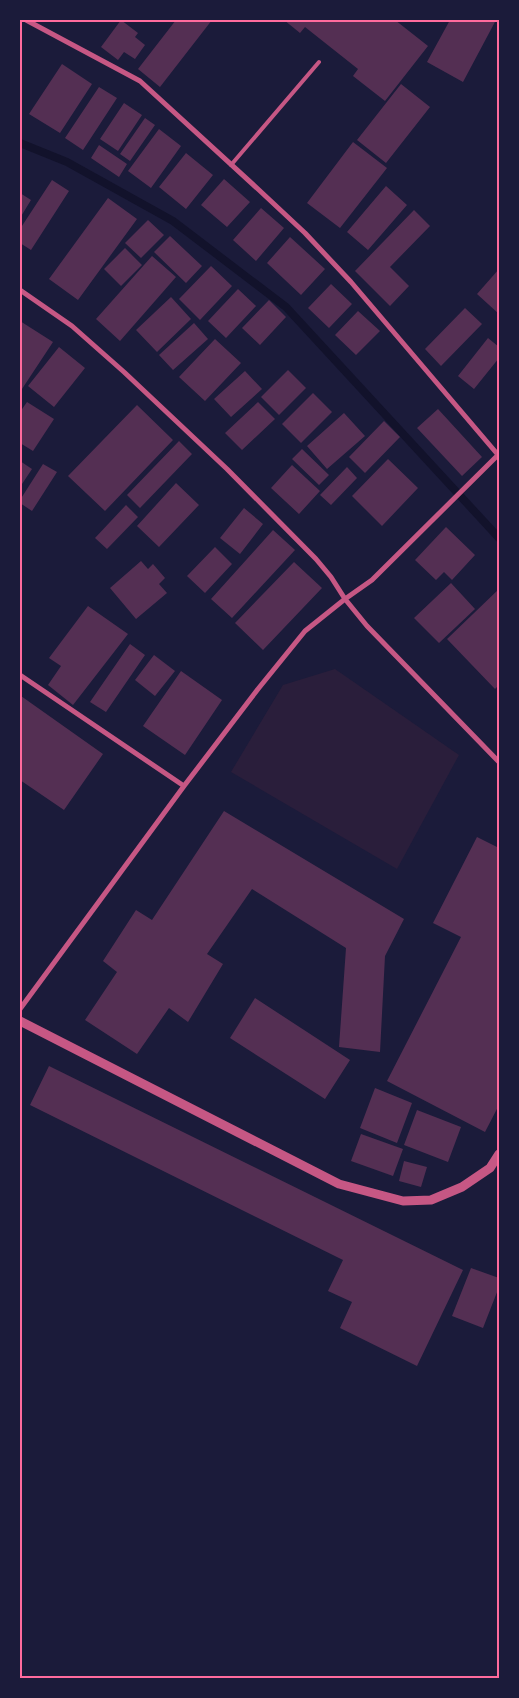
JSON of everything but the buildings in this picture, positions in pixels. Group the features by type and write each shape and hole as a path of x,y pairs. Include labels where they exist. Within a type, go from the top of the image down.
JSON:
{"street":[{"path":"20,1009 184,786 305,631 372,580 498,455 351,282 305,232 140,81 26,20"},
{"path":"20,290 72,326 227,469 316,559 366,626 499,762"},
{"path":"20,675 184,786"},
{"path":"20,1021 339,1184 404,1201 431,1200 462,1187 490,1168 499,1154"}],"lane":[{"path":"231,165 319,62"}],"shaded area":[{"path":"335,669 459,755 397,869 231,772 283,685"}],"waterway":[{"path":"20,143 67,162 173,221 286,307 499,538"}]}
